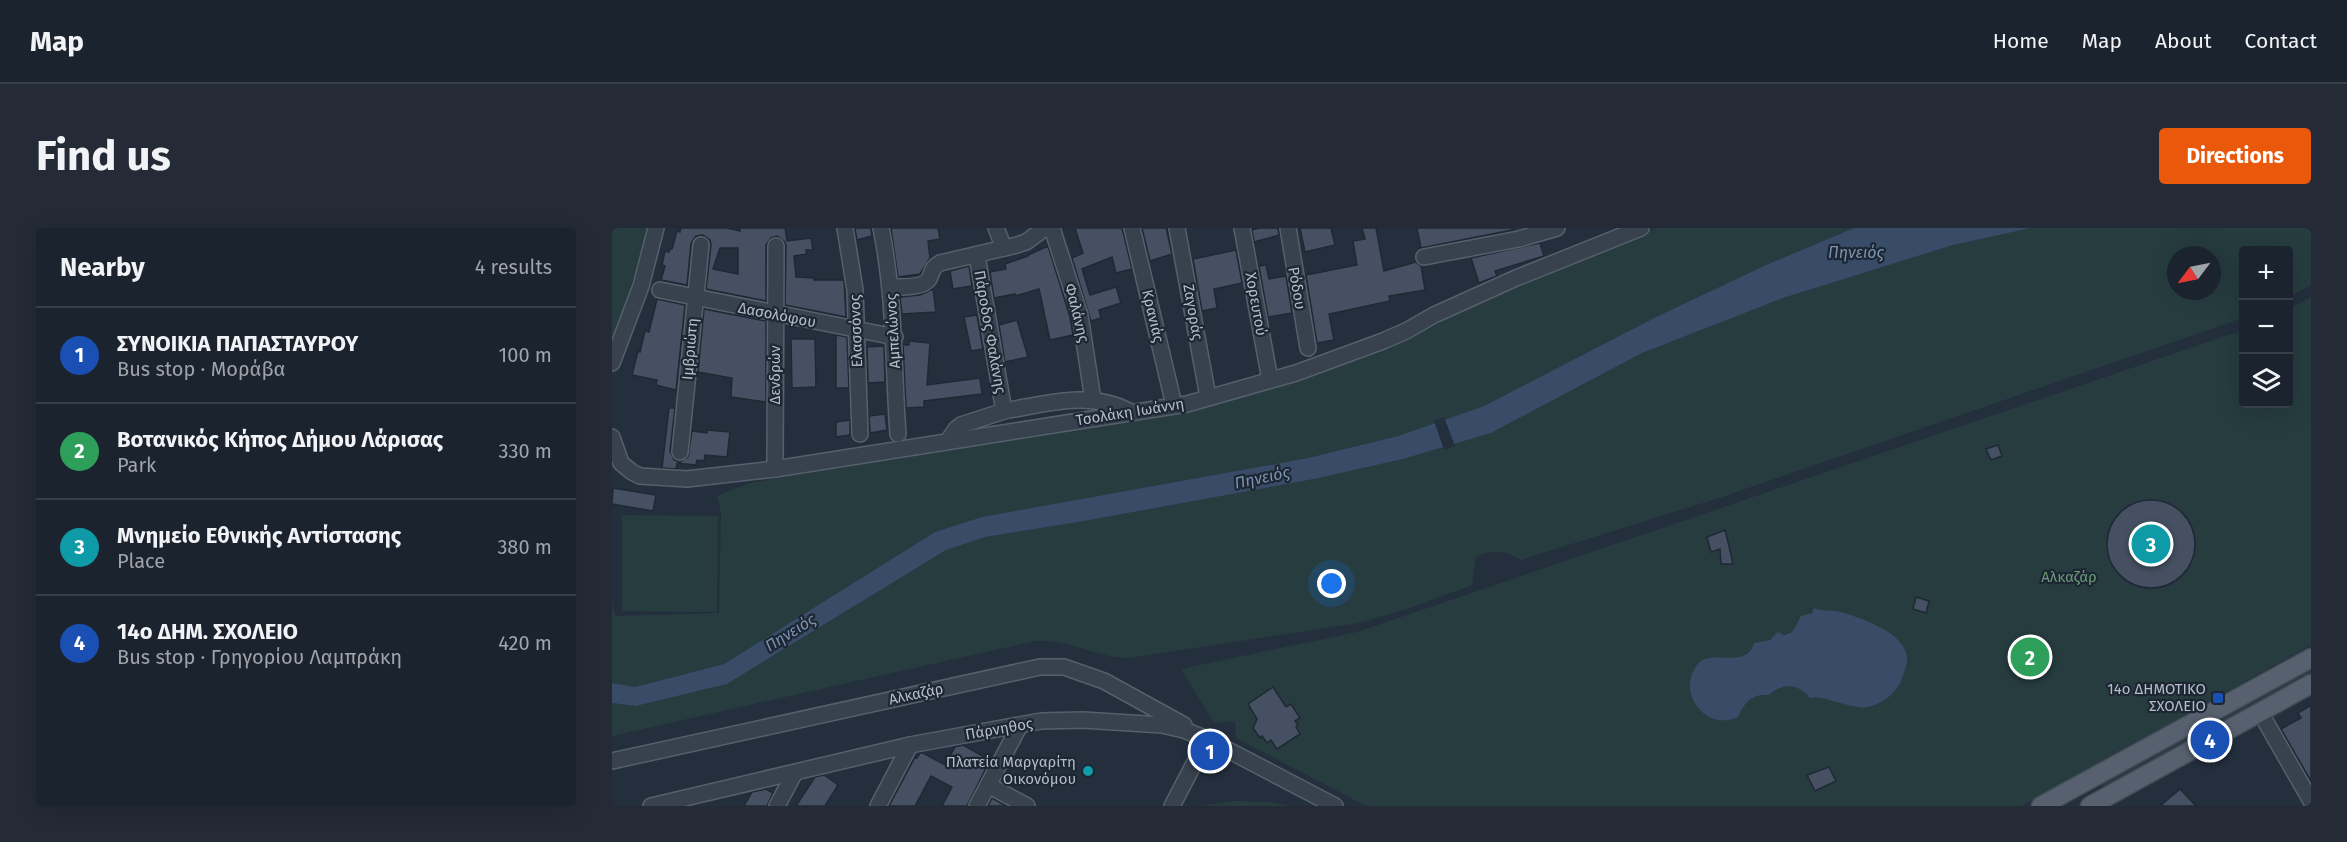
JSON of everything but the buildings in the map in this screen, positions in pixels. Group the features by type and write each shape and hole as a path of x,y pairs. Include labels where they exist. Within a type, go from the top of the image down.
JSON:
{"main road":[{"path":"2041,806 2311,658"},
{"path":"2097,804 2311,684"}],"street":[{"path":"612,363 641,286 656,228"},
{"name":"Ελασσόνος","path":"844,228 852,270 857,330 860,434"},
{"name":"Αμπελώνος","path":"881,228 895,337 898,434"},
{"path":"996,228 1004,248"},
{"name":"Πάροδος Φαλάνης","path":"890,288 924,284 935,266 1026,242 1045,228"},
{"name":"Φαλάνης","path":"1052,228 1080,315 1093,399"},
{"name":"Κρανιάς","path":"1132,228 1174,405"},
{"name":"Ζαγοράς","path":"1177,228 1208,397"},
{"name":"Χορευτού","path":"1242,228 1270,380"},
{"name":"Ρόδου","path":"1288,228 1308,348"},
{"path":"1424,257 1517,233 1557,228"},
{"name":"Τσολάκη Ιωάννη","path":"612,437 621,463 632,472 640,476 687,479 775,469 1129,411 1186,404 1296,373 1407,331 1434,315 1516,278 1641,228"},
{"name":"Ιμβριώτη","path":"680,452 701,245"},
{"name":"Δενδρών","path":"775,469 776,246"},
{"name":"Πάροδος Φαλάνης","path":"947,442 961,425 1004,411 977,256"},
{"name":"Δασολόφου","path":"660,290 895,337"},
{"path":"1004,411 1093,399 1112,403 1129,411"},
{"name":"Αλκαζάρ","path":"612,760 1040,667 1064,667 1104,681 1207,738"},
{"path":"2260,712 2311,801"},
{"name":"Πάρνηθος","path":"651,806 679,803 910,746 1041,721 1073,721 1162,725 1207,738 1335,806"},
{"path":"977,806 1020,725"},
{"path":"1172,806 1207,738"},
{"path":"878,806 910,746"},
{"path":"777,806 794,774"},
{"path":"2087,780 2097,804"},
{"path":"988,785 1027,806"}],"green space":[{"path":"612,228 650,228 612,343"},
{"path":"1656,228 1854,228 1766,265 1656,317 1484,406 1398,436 1308,458 982,517 935,532 724,664 635,687 612,683 612,603 615,616 719,613 721,513 717,496 749,483 1164,412 1430,328 1482,300"},
{"path":"2031,228 2311,228 2311,285 2293,295 2293,246 2239,246 2239,319 1722,497 1521,560 1510,554 1499,552 1476,556 1472,585 1407,609 1359,623 1129,658 1105,655 1060,642 1035,641 612,736 612,703 636,706 727,684 946,550 985,537 1314,479 1403,459 1491,433 1642,353 1783,298 1953,245"},
{"name":"Αλκαζάρ","path":"2311,297 2311,645 2022,806 1366,806 1236,738 1235,721 1214,723 1181,669 1357,632 2239,331 2239,408 2293,408 2293,307","holes":["1834,610 1868,622 1895,637 1906,666 1894,689 1874,706 1816,697 1794,686 1780,687 1769,695 1751,699 1730,720 1704,715 1710,658 1742,656 1751,649 1754,643 1765,642 1792,632 1799,618 1814,611"]},
{"path":"622,515 718,516 717,612 622,611"},
{"path":"2311,666 2311,675 2104,788 2101,782"},
{"path":"1231,801 1271,802 1290,806 1202,806"}],"water":[{"name":"Πηνειός","path":"1854,228 2031,228 1953,245 1783,298 1642,353 1491,433 1403,459 1314,479 985,537 946,550 727,684 636,706 612,703 612,683 635,687 724,664 935,532 982,517 1308,458 1398,436 1484,406 1656,317 1766,265"},
{"path":"1814,608 1838,611 1859,618 1880,627 1898,640 1904,647 1907,663 1898,687 1891,695 1877,704 1861,707 1822,698 1810,698 1806,693 1791,686 1749,700 1738,717 1726,720 1705,715 1692,698 1690,687 1691,676 1697,665 1710,658 1744,656 1754,643 1770,640 1778,632 1784,635 1792,632 1801,616 1812,613"}],"pier":[{"path":"1444,417 1455,446 1444,450 1434,421"}],"place":[{"name":"Μνημείο Εθνικής Αντίστασης","path":"2151,544"},
{"name":"Βοτανικός Κήπος Δήμου Λάρισας","path":"2030,657"},
{"name":"14ο ΔΗΜΟΤΙΚΟ ΣΧΟΛΕΙΟ","path":"2218,698"},
{"name":"14ο ΔΗΜ. ΣΧΟΛΕΙΟ","path":"2210,740"},
{"name":"ΣΥΝΟΙΚΙΑ ΠΑΠΑΣΤΑΥΡΟΥ","path":"1210,751"},
{"name":"Πλατεία Μαργαρίτη Οικονόμου","path":"1088,771"}]}
